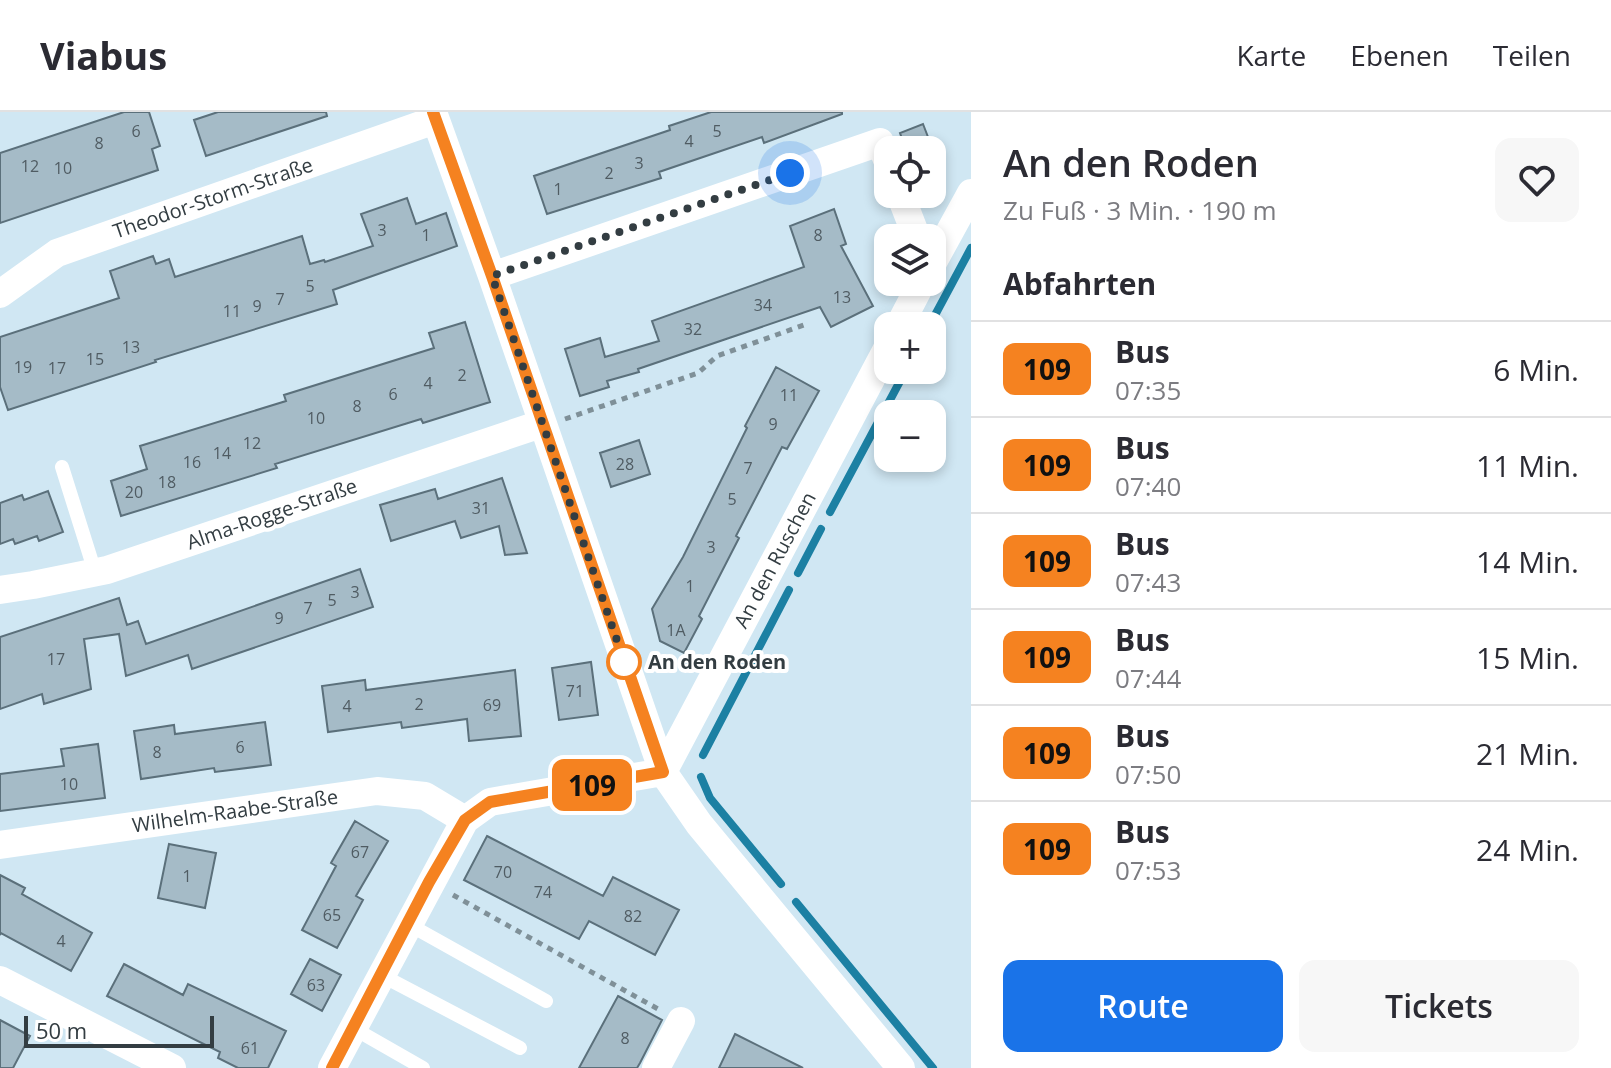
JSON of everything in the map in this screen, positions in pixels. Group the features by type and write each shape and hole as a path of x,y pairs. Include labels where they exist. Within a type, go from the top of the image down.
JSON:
{"street":[{"path":"434,116 663,772 699,824 901,1068"},
{"name":"Theodor-Storm-Straße","path":"0,294 57,253 434,116"},
{"path":"492,276 874,144"},
{"path":"946,239 971,193"},
{"name":"An den Ruschen","path":"663,772 874,373"},
{"name":"Alma-Rogge-Straße","path":"0,590 95,572 541,424"},
{"path":"334,1067 429,882 465,820 490,802 663,772"},
{"name":"Wilhelm-Raabe-Straße","path":"0,845 377,791 425,796 465,820"},
{"path":"0,980 172,1068"},
{"path":"656,1068 681,1021"}],"lane":[{"path":"62,467 95,572"},
{"path":"408,924 546,1001"},
{"path":"381,975 520,1048"},
{"path":"353,1028 423,1068"}],"path":[{"path":"541,424 568,419 698,373 717,356 804,325"},
{"path":"429,882 681,1021"}],"building":[{"path":"124,112 149,112 160,146 152,149 158,170 0,223 0,153"},
{"path":"218,112 326,112 327,116 206,156 194,120"},
{"path":"711,112 842,114 764,143 762,137 659,172 661,178 547,214 534,176 670,130 669,126"},
{"path":"923,124 928,136 901,136 900,133"},
{"path":"407,198 416,224 446,213 457,246 333,290 337,304 155,360 8,410 0,387 0,337 119,298 110,271 153,256 156,264 169,259 175,277 302,236 310,264 325,262 373,246 361,214"},
{"path":"834,209 846,244 841,246 873,306 831,327 820,307 638,369 639,372 607,381 609,387 580,396 565,349 600,338 605,357 659,341 652,321 804,267 790,226"},
{"path":"465,322 490,402 423,423 421,419 275,464 277,468 121,516 111,481 147,469 140,446 286,401 284,395 434,348 429,333"},
{"path":"776,367 819,391 787,449 782,447 736,536 739,538 699,616 702,619 684,653 660,641 652,609 683,557"},
{"path":"639,440 650,474 611,487 600,453"},
{"path":"502,478 527,553 505,555 499,526 461,538 455,521 391,541 380,505 435,489 438,499"},
{"path":"48,491 63,532 39,541 37,536 15,544 13,539 0,544 0,503 22,495 24,500"},
{"path":"360,569 373,607 192,669 188,655 126,676 119,634 84,639 91,689 44,704 42,694 0,709 0,637 119,598 127,625 138,621 146,644"},
{"path":"591,662 598,715 559,720 552,668"},
{"path":"515,670 521,736 469,741 467,719 402,728 401,722 328,732 322,686 365,680 366,690"},
{"path":"265,722 271,765 215,772 214,768 141,779 134,731 174,725 175,734"},
{"path":"98,744 105,798 0,811 0,774 64,766 61,749"},
{"path":"355,821 388,841 356,896 363,900 337,948 302,930 336,866 331,863"},
{"path":"487,836 603,896 613,877 679,910 655,955 589,921 579,939 464,880"},
{"path":"169,844 216,853 205,908 158,898"},
{"path":"0,875 25,888 22,894 92,933 71,971 0,935"},
{"path":"310,959 341,975 322,1011 291,994"},
{"path":"124,964 183,995 188,984 286,1031 268,1068 238,1068 218,1058 220,1052 107,996"},
{"path":"618,996 662,1020 640,1063 637,1068 579,1068"},
{"path":"0,1020 30,1036 13,1068 0,1068"},
{"path":"735,1034 803,1068 719,1068"}],"waterway":[{"path":"937,312 971,248"},
{"path":"830,512 899,384"},
{"path":"798,573 821,529"},
{"path":"703,755 789,590"},
{"path":"701,777 710,798 781,884"},
{"path":"796,902 933,1068"}],"bus line":[{"name":"109","path":"332,1068 429,882 465,820 490,802 663,772 433,112"}],"place":[{"name":"An den Roden","path":"624,662"}],"route":[{"path":"624,662 492,276 790,173"}]}
